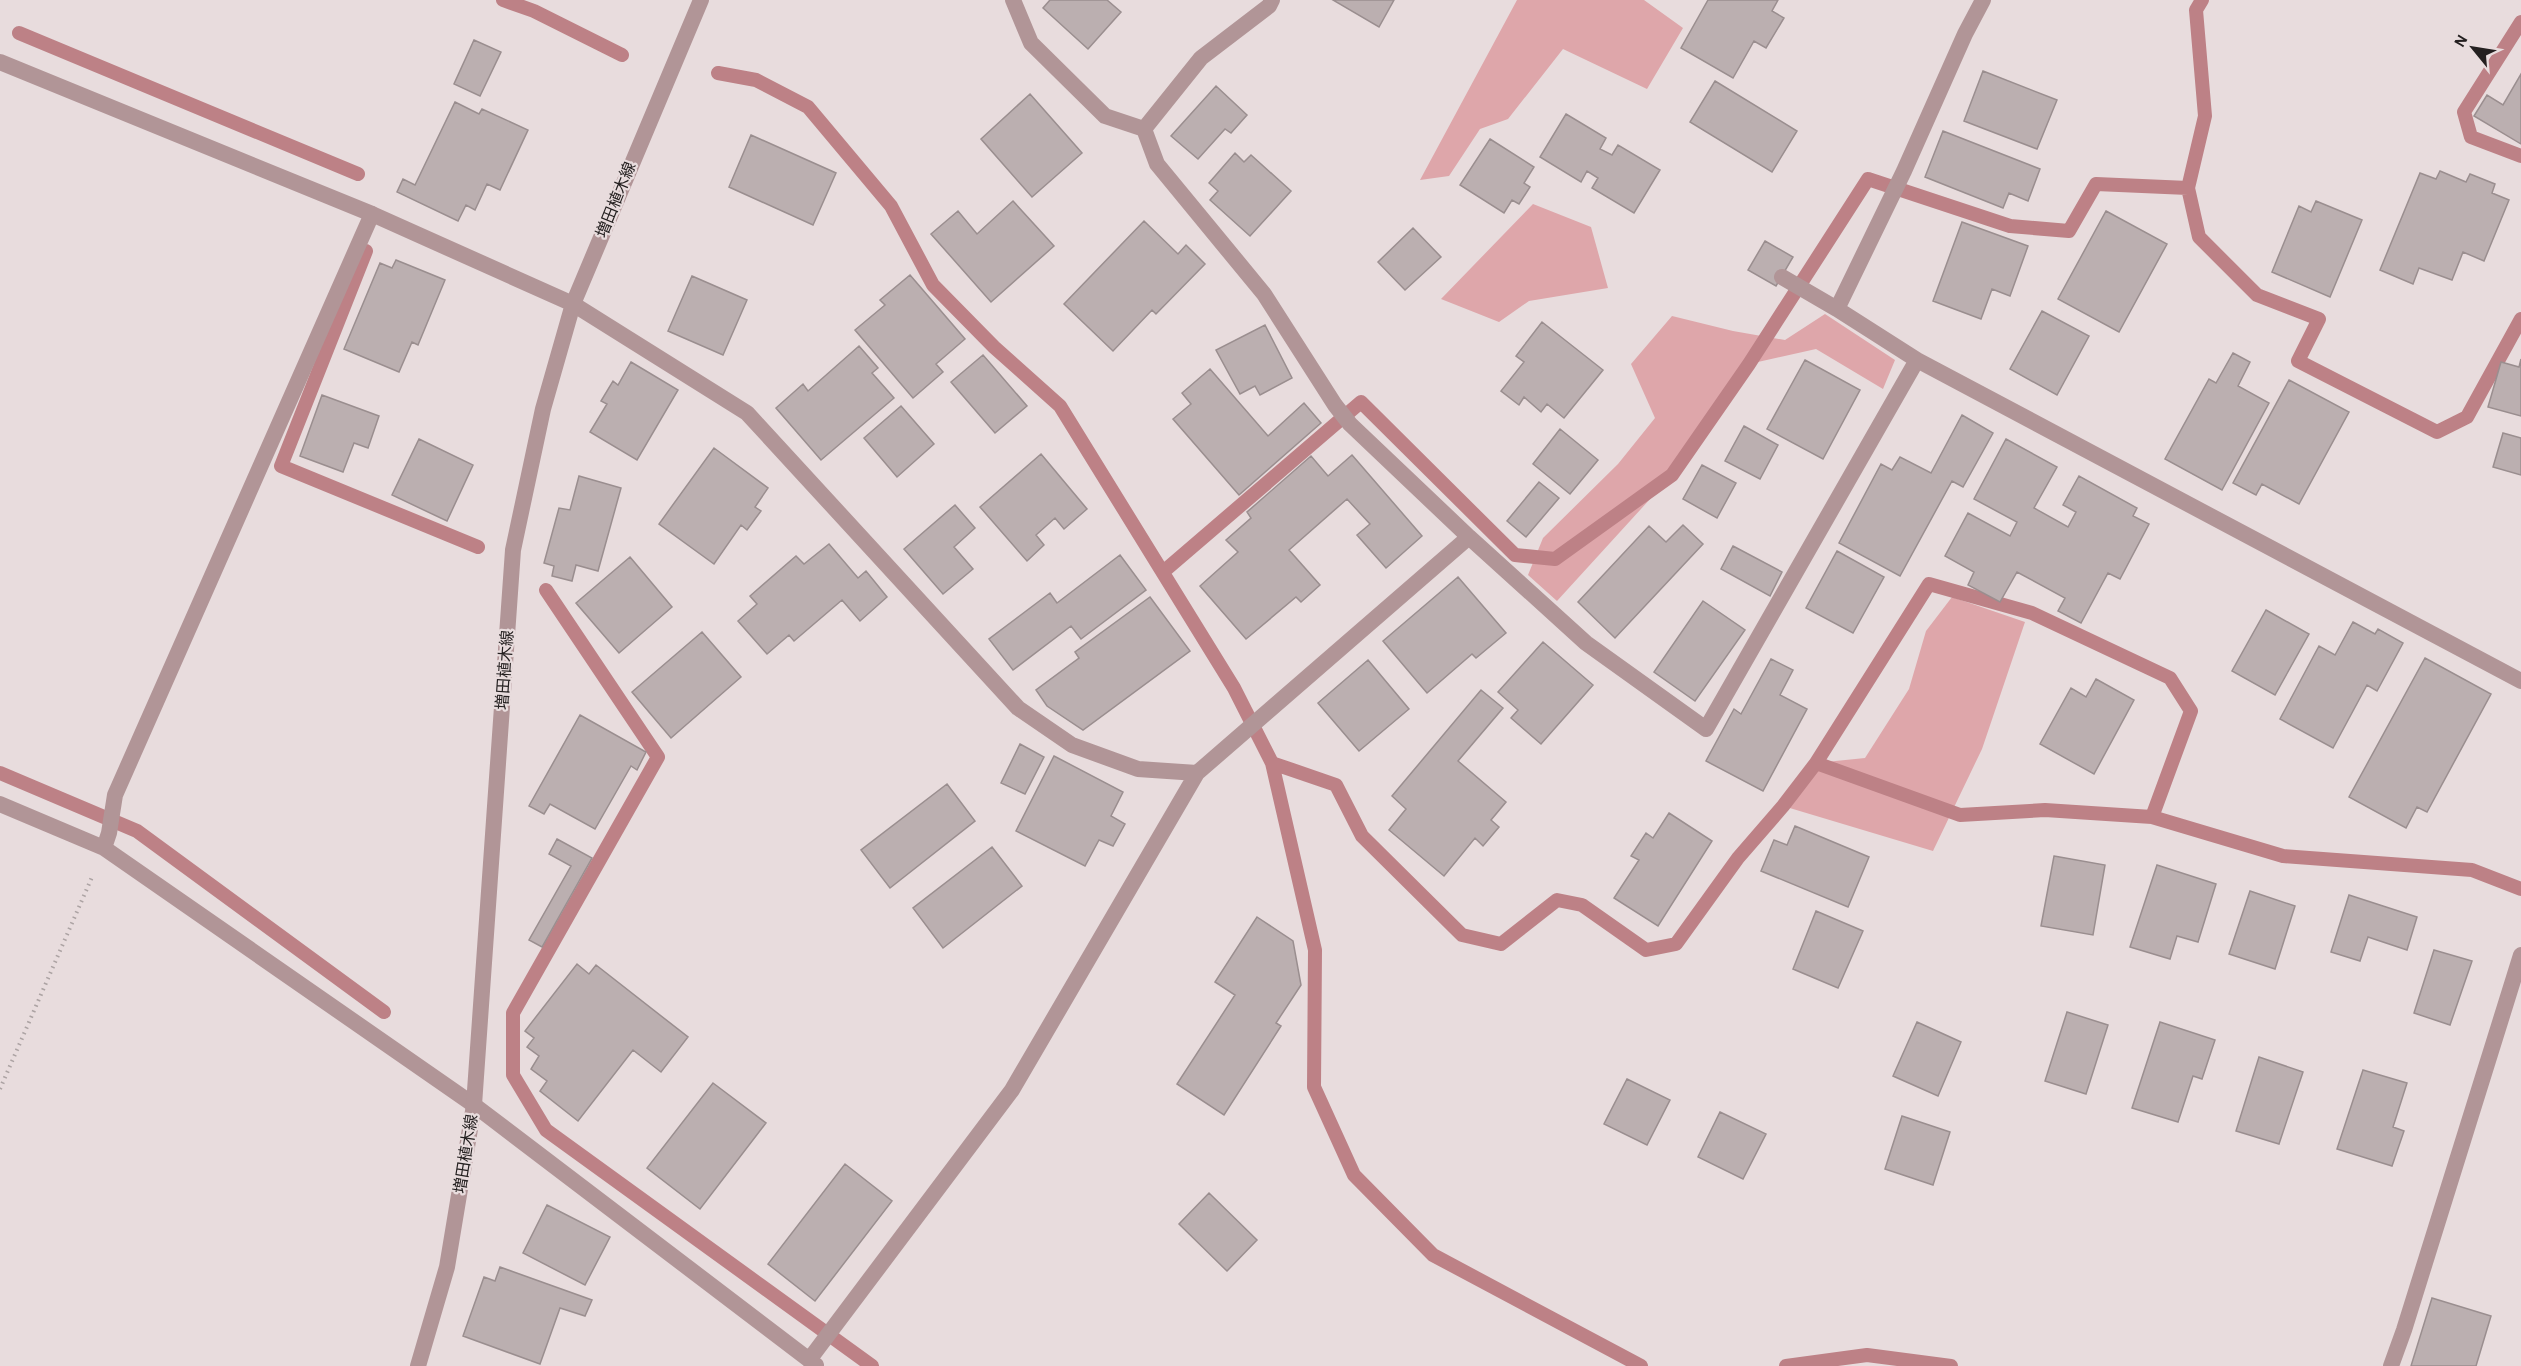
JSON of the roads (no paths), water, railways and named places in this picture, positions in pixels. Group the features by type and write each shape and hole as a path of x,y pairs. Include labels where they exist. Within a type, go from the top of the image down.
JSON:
{"street":[{"name":"増田植木線","path":"418,1366 447,1267 474,1105 513,550 543,409 573,304 701,0"},
{"path":"1013,0 1031,43 1105,116 1144,129"},
{"path":"1144,129 1201,58 1269,6 1272,0"},
{"path":"1837,309 1983,0"},
{"path":"0,62 372,214 573,304 747,413 1018,708 1072,745 1138,769 1197,773"},
{"path":"1144,129 1157,164 1263,294 1335,405 1350,424 1469,537 1586,643 1706,729 1917,360"},
{"path":"107,840 115,795 372,214"},
{"path":"1782,277 1917,360 2521,681"},
{"path":"0,804 107,840 474,1105 813,1363 820,1346 1012,1090 1197,773 1469,537"},
{"path":"2391,1366 2521,955"}],"waterway":[{"path":"503,0 534,11 622,55"},
{"path":"1163,572 1361,402 1515,555 1555,559 1672,475 1749,364 1868,179 2010,226 2069,231 2096,184 2188,188 2205,116 2196,10 2202,0"},
{"path":"2521,22 2464,112 2471,137 2521,156"},
{"path":"19,33 358,174"},
{"path":"718,73 756,80 808,107 891,206 933,285 994,347 1060,406 1234,688 1272,763 1315,950 1314,1087 1354,1175 1433,1255 1641,1366"},
{"path":"2188,188 2199,237 2257,295 2319,319 2298,361 2437,432 2467,417 2521,319"},
{"path":"366,251 281,466 478,547"},
{"path":"1816,763 1929,584 2032,613 2170,678 2191,711 2152,817"},
{"path":"546,590 658,757 513,1013 513,1075 546,1130 872,1366"},
{"path":"1272,763 1336,785 1362,836 1462,935 1501,944 1557,900 1582,905 1646,950 1676,944 1738,858 1816,763 1960,815 2045,810 2152,817 2283,856 2472,870 2521,889"},
{"path":"0,773 137,831 384,1012"},
{"path":"1786,1366 1867,1355 1951,1366"}]}
